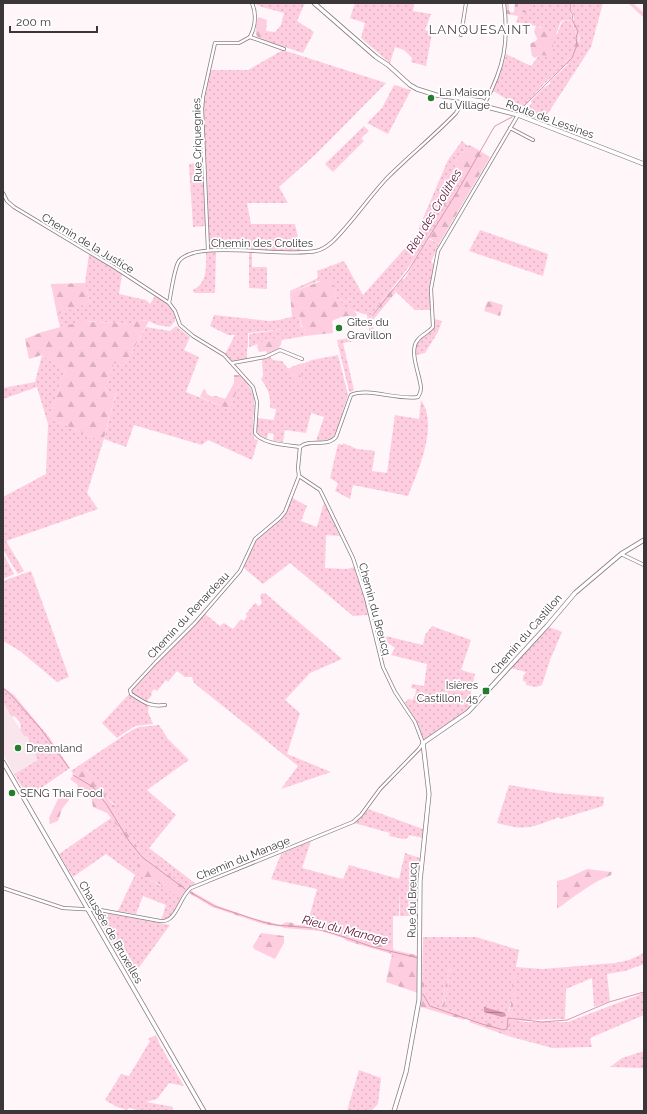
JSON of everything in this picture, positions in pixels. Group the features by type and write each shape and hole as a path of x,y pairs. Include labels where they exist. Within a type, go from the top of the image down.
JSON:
{"main road":[{"name":"Route de Lessines","path":"314,3 410,85 424,91 449,97 466,98 485,103 490,108 518,115 644,164"},
{"name":"Chemin du Castillon","path":"423,743 468,712 547,626 569,598 622,554 644,540"},
{"name":"Rue du Breucq","path":"394,1111 406,1072 419,1000 421,942 420,881 429,794 423,743"},
{"name":"Chaussée de Bruxelles","path":"3,762 204,1111"}],"street":[{"path":"252,3 255,10 256,19 250,37 284,49"},
{"path":"461,35 466,3"},
{"path":"485,103 503,57 505,47 506,23 504,3"},
{"name":"Rue Criquegnies","path":"208,250 202,109 203,97 215,43 238,43 250,37"},
{"path":"449,97 450,91"},
{"name":"Chemin des Crolites","path":"169,303 178,262 184,258 208,250 297,253 318,251 340,234 387,178 448,121 462,105 463,99"},
{"path":"299,476 298,468 300,447 305,443 329,442 334,440 351,395 354,393 410,399 418,397 421,389 414,348 417,340 430,331 433,327 431,289 438,251 518,115"},
{"path":"510,128 533,140"},
{"name":"Chemin de la Justice","path":"3,193 7,201 14,208 114,267 169,303"},
{"path":"169,303 175,310 180,325 187,332 224,355 253,387 256,394 257,409 255,433 258,437 270,442 300,447"},
{"path":"232,363 264,357 280,350 302,359"},
{"name":"Chemin du Breucq","path":"299,476 320,490 353,558 362,584 380,657 386,674"},
{"name":"Chemin du Renardeau","path":"165,705 149,705 131,694 130,690 194,623 240,571 254,539 280,518 285,512 299,476"},
{"path":"622,554 644,565"},
{"name":"Rue du Breucq","path":"386,674 395,692 415,722 423,743"},
{"name":"Chemin du Manage","path":"3,888 72,910 87,909 168,921 172,917 185,894 191,888 353,822 380,789 423,743"}],"shaded area":[{"path":"3,702 25,737 27,736 32,745 30,746 38,760 14,774 3,754"},
{"path":"484,1007 505,1013 506,1016 502,1017 484,1012"}],"green space":[{"path":"253,3 305,3 297,21 314,32 303,53 263,40 266,31 275,32 281,25 284,13"},
{"path":"355,3 414,3 413,11 431,14 425,30 432,33 426,66 411,62 412,58 404,50 395,47 390,63 361,38 365,23 350,18"},
{"path":"506,3 509,3 509,11 512,13 514,12 515,3 531,3 528,14 520,11 518,16 507,14"},
{"path":"531,3 571,3 571,20 573,29 577,33 572,53 565,62 566,64 545,83 522,108 493,91 506,54 531,66 540,54 553,56 552,49 541,27 516,22 520,11 528,14","holes":["571,20 562,22 556,34 561,21"]},
{"path":"572,3 603,3 591,47 543,121 520,112 526,109 543,88 550,84 550,81 567,65 569,65 575,54 580,39 577,28 573,22 574,16 570,9"},
{"path":"628,3 633,3 644,13 644,18"},
{"path":"258,17 267,20 263,41 257,37 256,34"},
{"path":"574,23 580,31 578,41 579,51 575,60 569,65 565,63 574,45 577,33 573,29"},
{"path":"536,26 556,34 552,49 555,53 553,56 540,55 535,58 532,56 530,44 537,40 534,32"},
{"path":"283,50 386,83 316,154 279,187 288,203 247,203 251,224 295,224 301,251 208,249 203,109 210,70 248,70"},
{"path":"394,85 411,90 388,134 367,123 382,108"},
{"path":"364,126 369,131 361,138 364,141 333,172 325,164"},
{"path":"462,141 468,146 454,163 455,166 467,174 416,257 379,303 380,305 371,316 375,335 377,337 343,343 354,390 351,392 349,391 337,340 370,335 367,315 340,306 340,302 351,301 352,298 336,300 333,283 318,281 290,293 290,291 318,278 317,271 344,261 363,295 415,237 448,160"},
{"path":"470,145 490,157 439,244 429,238 467,174 455,166 454,163"},
{"path":"203,162 206,226 193,227 189,164"},
{"path":"451,171 460,178 443,209 439,210 433,222 429,222 428,219"},
{"path":"480,230 548,254 543,276 469,251"},
{"path":"429,239 439,244 431,262 434,264 430,288 430,310 415,310 394,290 402,279 405,279 413,263"},
{"path":"206,252 216,252 215,293 194,293 193,290 198,287 204,279"},
{"path":"249,252 252,252 252,267 267,267 267,289 249,288"},
{"path":"89,254 122,274 119,294 146,300 150,304 155,296 169,306 174,312 175,316 175,321 170,327 141,320 129,324 88,321 60,327 57,314 90,302 85,283"},
{"path":"329,278 333,283 336,300 352,298 351,301 340,302 340,305 354,311 357,314 356,318 347,316 332,321 333,333 305,336 304,328 302,327 299,315 292,317 290,293"},
{"path":"85,283 90,303 57,314 51,284"},
{"path":"392,289 396,292 373,320 371,318 380,306 379,303"},
{"path":"490,301 503,305 500,316 484,311 487,302"},
{"path":"214,315 269,321 299,315 301,327 304,328 305,336 282,340 282,337 258,343 249,347 249,334 285,329 248,333 247,359 233,362 225,354 235,335 228,335 210,326"},
{"path":"435,319 442,321 438,332 425,353 416,355 418,342 434,329"},
{"path":"140,320 149,321 124,366 114,363 105,390 116,392 103,442 49,418 65,371 42,355 29,359 25,339 42,332 83,321 129,324"},
{"path":"176,326 190,337 184,350 199,357 186,392 229,409 241,382 244,379 248,385 254,400 254,439 258,440 252,460 208,440 202,445 134,425 126,447 104,439 116,393 105,390 114,363 124,366 146,327 170,331"},
{"path":"282,337 280,346 274,352 268,355 266,351 259,352 257,346 258,343"},
{"path":"42,355 65,371 49,418 103,442 87,493 98,509 6,541 24,571 18,574 3,550 3,497 46,474 48,424 37,387 3,399 3,388 35,382"},
{"path":"338,355 348,395 336,432 332,439 316,441 324,417 311,413 306,433 285,430 283,442 273,441 274,434 268,433 267,439 259,436 256,428 257,418 274,420 276,409 270,408 270,400 266,386 261,379 263,376 262,358 269,356 273,360 282,361 295,376 295,379 302,382 300,374 305,363 312,360"},
{"path":"305,363 300,374 302,382 300,384 294,384 295,376 287,369"},
{"path":"234,375 240,375 244,379 241,382 229,409 200,397 205,389 207,394 212,397 216,396 225,399 234,383"},
{"path":"421,400 426,410 428,422 427,435 425,448 417,474 408,496 353,485 350,499 335,491 338,483 330,478 338,444 343,445 343,443 357,449 375,451 372,471 387,473 395,415 419,419"},
{"path":"291,497 307,506 301,521 317,527 324,502 340,536 326,535 325,568 347,569 354,567 365,600 368,615 353,616 290,563 263,584 244,567 255,541 283,517"},
{"path":"3,553 14,574 3,579"},
{"path":"31,571 69,677 57,682 20,651 3,641 3,581"},
{"path":"262,593 265,593 342,659 310,673 285,700 300,713 287,754 331,772 281,789 298,766 194,683 192,677 185,677 177,671 168,682 166,680 157,691 154,689 151,693 152,695 146,702 131,692 162,657 205,614 220,626 224,623 233,629 241,619 244,621 247,616 246,614 255,603 259,606 262,603 260,596"},
{"path":"432,626 471,640 461,670 475,674 470,696 476,701 464,713 425,739 423,738 417,722 405,703 408,699 413,700 415,696 416,689 411,688 412,684 424,686 427,664 391,655 395,648 384,640 378,641 377,634 423,645 425,635"},
{"path":"549,627 562,632 550,660 542,685 536,687 526,685 526,682 523,681 523,676 526,672 511,668"},
{"path":"3,687 14,695 49,737 70,768 28,797 14,774 38,760 30,746 31,744 27,736 25,737 20,730 20,722 14,716 12,717 3,702"},
{"path":"129,694 149,706 148,712 153,724 135,726 117,738 102,723"},
{"path":"159,725 168,739 189,760 147,790 176,815 149,848 196,884 187,889 143,855 132,837 117,819 114,804 105,795 99,783 86,770 80,769 74,775 71,771 132,730 139,727"},
{"path":"83,768 100,783 105,795 118,810 118,819 132,837 143,855 187,889 181,898 161,887 161,885 136,873 135,871 141,857 107,813 93,807 88,790 79,791 76,789 78,785 70,779"},
{"path":"509,785 556,793 604,797 603,806 560,819 559,817 542,824 529,827 522,828 497,823"},
{"path":"62,796 67,797 69,800 62,809 58,821 50,824 49,818 58,799"},
{"path":"368,809 423,829 423,838 409,835 408,838 403,839 389,836 390,833 354,823"},
{"path":"111,818 141,857 135,871 181,898 171,916 166,920 161,920 166,905 143,896 136,914 118,911 135,875 106,854 73,877 59,854"},
{"path":"311,841 302,868 343,879 349,865 399,879 405,853 420,858 417,882 418,916 400,916 400,890 399,916 393,916 393,948 352,939 322,928 307,925 317,889 271,879 281,854"},
{"path":"587,869 612,872 611,875 590,886 557,909 557,881"},
{"path":"191,891 218,906 252,918 281,925 286,922 296,925 316,925 346,937 416,955 419,958 418,993 386,982 392,954 347,941 343,938 321,931 284,928 263,924 212,907 189,893"},
{"path":"94,911 101,912 170,925 132,977"},
{"path":"261,933 284,936 284,943 275,959 254,949 253,946"},
{"path":"423,937 476,937 519,950 516,967 543,969 615,963 629,960 644,953 644,964 625,971 607,974 610,1001 594,1007 592,978 566,989 565,1019 527,1020 510,1017 516,998 515,996 512,996 507,1017 505,1017 505,1028 502,1028 471,1020 444,1009 451,967 449,967 441,1009 430,1002 424,983 422,983"},
{"path":"449,967 451,967 444,1009 466,1018 464,1020 421,1007 422,983 424,983 430,1003 441,1009"},
{"path":"513,972 517,972 516,998 510,1017 526,1019 526,1021 511,1019 508,1036 469,1022 472,1019 505,1028 505,1017 507,1016 511,1004"},
{"path":"644,993 644,1015 590,1038 592,1047 552,1048 508,1036 511,1019 525,1022 568,1022"},
{"path":"156,1035 160,1045 184,1086 169,1083 157,1099 146,1102 173,1107 173,1111 141,1111 129,1108 127,1110 117,1107 105,1100 121,1074 129,1076 150,1041 148,1039"},
{"path":"644,1051 644,1068 610,1067 622,1058"},
{"path":"359,1070 381,1078 378,1104 371,1111 347,1111"}],"waterway":[{"name":"Rieu des Crolithes","path":"519,111 572,58 577,45 576,38 578,31 572,20 573,15 570,9 571,3"},
{"name":"Rieu des Crolithes","path":"372,316 408,271 457,192 495,126 512,117"},
{"name":"Rieu du Manage","path":"3,688 40,728 69,768"},
{"name":"Rieu du Manage","path":"73,775 93,787 107,805 129,841 142,857 185,889"},
{"name":"Rieu du Manage","path":"190,892 214,906 263,922 276,925 313,928 373,947 418,958"},
{"name":"Rieu du Manage","path":"423,994 430,1006 504,1030 507,1029 508,1018 542,1022 567,1020 609,1002 644,992"}],"place":[{"name":"La Maison du Village","path":"431,98"},
{"name":"Gîtes du Gravillon","path":"339,328"},
{"name":"Isières Castillon, 45","path":"486,691"},
{"name":"Dreamland","path":"18,748"},
{"name":"SENG Thai Food","path":"12,793"}],"district":[{"name":"LANQUESAINT","path":"480,29"}]}
